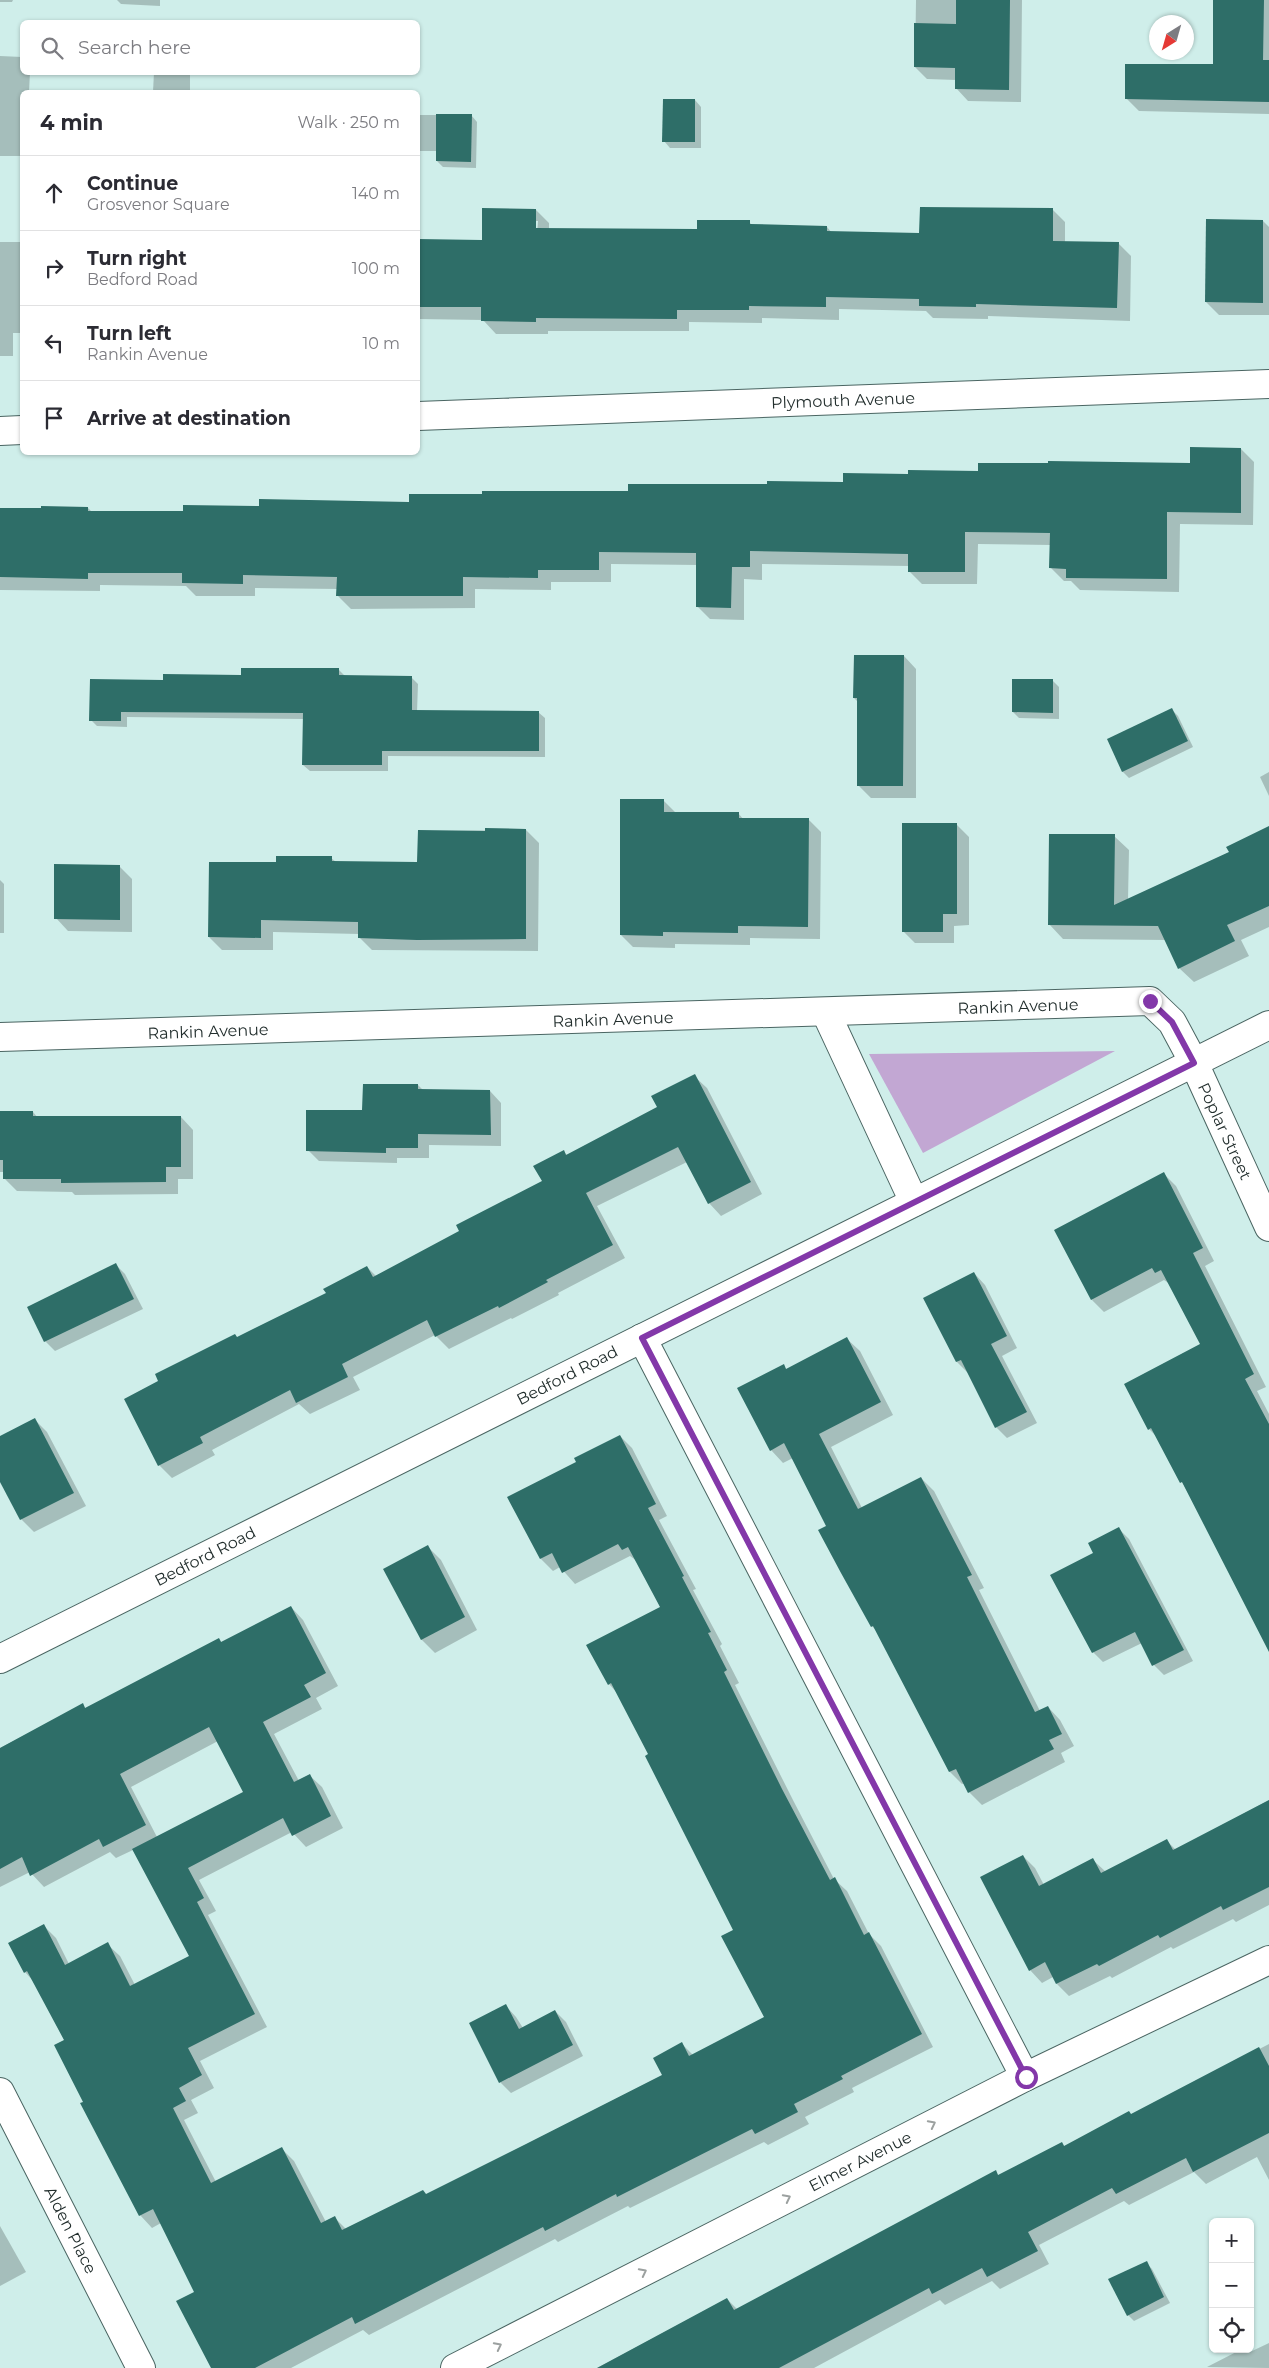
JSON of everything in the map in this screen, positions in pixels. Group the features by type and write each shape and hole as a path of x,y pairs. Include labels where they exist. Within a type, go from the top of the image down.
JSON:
{"street":[{"name":"Plymouth Avenue","path":"420,416 1269,384"},
{"path":"0,431 20,430"},
{"name":"Rankin Avenue","path":"0,1037 826,1013 1150,1001 1172,1022 1194,1063"},
{"path":"826,1013 914,1202"},
{"name":"Bedford Road","path":"0,1659 1269,1025"},
{"name":"Poplar Street","path":"1194,1063 1269,1227"},
{"path":"642,1338 1026,2077"},
{"name":"Elmer Avenue","path":"454,2368 1026,2077 1269,1960"},
{"name":"Alden Place","path":"0,2092 141,2368"}],"shaded area":[{"path":"1115,1051 923,1153 869,1054"}],"building":[{"path":"956,0 1010,0 1009,90 955,89 955,68 914,67 914,23 956,24"},
{"path":"1213,0 1264,0 1263,60 1269,60 1269,102 1125,99 1125,64 1213,64"},
{"path":"663,99 695,99 695,142 662,142"},
{"path":"436,114 472,114 471,162 436,161"},
{"path":"920,207 1053,208 1053,241 1119,242 1117,308 976,304 976,307 919,306 919,299 826,297 826,307 749,306 749,310 677,310 677,319 536,318 536,322 481,321 481,307 420,307 420,239 482,240 482,208 536,209 536,228 697,229 697,220 750,220 750,224 827,226 827,231 919,233"},
{"path":"1206,219 1263,220 1263,303 1205,302"},
{"path":"1190,447 1241,448 1241,513 1167,512 1167,579 1066,578 1066,569 1049,568 1050,533 965,532 965,572 908,572 908,554 750,551 750,567 732,567 731,608 696,607 696,553 599,552 599,570 538,570 538,578 463,577 463,596 336,596 337,577 243,575 243,584 182,583 182,573 88,573 88,579 0,577 0,508 41,508 41,506 88,507 88,511 183,511 183,505 259,506 259,499 409,502 409,494 482,494 482,491 628,491 628,484 767,484 767,481 843,482 843,473 908,474 908,470 978,471 978,463 1048,463 1048,461 1190,463"},
{"path":"854,655 904,655 903,786 857,786 857,698 853,698"},
{"path":"241,668 339,668 339,675 412,676 412,710 539,711 539,751 382,751 382,765 302,765 303,713 121,712 121,721 89,721 90,679 163,680 163,674 241,675"},
{"path":"1012,679 1053,679 1053,713 1012,712"},
{"path":"1172,708 1188,741 1122,772 1107,739"},
{"path":"620,799 664,799 664,812 739,812 739,818 809,818 808,927 738,926 738,933 663,932 663,936 620,935"},
{"path":"902,823 957,823 957,914 943,914 943,932 902,932"},
{"path":"1269,826 1269,906 1227,925 1235,941 1178,969 1158,926 1048,925 1049,834 1115,834 1114,905 1229,852 1226,847"},
{"path":"485,828 526,829 526,939 417,940 358,938 358,922 261,920 261,938 208,937 209,862 276,862 276,856 332,856 332,861 417,862 418,830 485,831"},
{"path":"54,864 120,865 120,920 54,919"},
{"path":"695,1074 751,1182 708,1204 678,1147 586,1193 613,1245 546,1280 548,1282 499,1308 498,1306 435,1337 427,1320 342,1364 348,1377 296,1403 290,1390 200,1437 203,1443 158,1466 124,1399 158,1381 155,1374 235,1334 237,1337 326,1293 323,1289 367,1266 373,1277 459,1231 456,1225 542,1181 533,1166 564,1150 566,1155 657,1107 651,1096"},
{"path":"363,1084 418,1084 418,1089 490,1090 491,1135 418,1134 418,1148 386,1148 386,1153 306,1151 306,1110 362,1110"},
{"path":"0,1111 33,1111 33,1116 181,1116 181,1167 166,1167 166,1182 61,1183 61,1179 3,1179 3,1160 0,1160"},
{"path":"1164,1172 1203,1248 1193,1253 1254,1374 1245,1379 1269,1424 1269,1652 1182,1482 1180,1483 1151,1428 1148,1430 1124,1384 1200,1344 1161,1270 1155,1273 1152,1268 1091,1300 1054,1230"},
{"path":"116,1263 134,1299 44,1342 27,1307"},
{"path":"974,1272 1007,1336 991,1344 1027,1412 995,1428 961,1360 956,1362 923,1298"},
{"path":"847,1337 881,1402 819,1434 858,1509 921,1477 972,1575 967,1577 1035,1712 1048,1706 1062,1734 1049,1740 1054,1749 968,1793 956,1769 949,1772 873,1626 871,1627 818,1530 826,1526 784,1443 770,1451 737,1388 784,1364 786,1369"},
{"path":"35,1418 74,1493 20,1520 0,1482 0,1436"},
{"path":"620,1435 656,1504 648,1508 711,1632 708,1633 727,1670 724,1672 782,1789 830,1880 835,1877 864,1935 869,1932 922,2034 841,2076 843,2079 794,2104 798,2112 755,2134 752,2129 617,2197 616,2194 545,2231 543,2227 355,2324 352,2317 255,2368 211,2368 176,2301 194,2292 153,2209 139,2216 80,2103 83,2102 54,2045 64,2040 27,1971 24,1973 8,1943 44,1924 65,1965 108,1942 130,1986 189,1956 132,1849 243,1792 209,1727 120,1774 146,1825 103,1847 99,1839 30,1876 22,1857 0,1869 0,1748 83,1703 85,1708 219,1638 221,1642 291,1606 326,1673 304,1685 311,1697 263,1722 294,1782 310,1774 331,1816 292,1836 283,1818 188,1868 204,1898 197,1902 255,2014 188,2048 202,2075 179,2088 186,2101 173,2108 211,2183 282,2147 321,2223 335,2216 342,2230 423,2190 426,2194 526,2144 662,2075 653,2058 682,2042 689,2056 764,2017 721,1936 733,1930 645,1756 648,1754 611,1683 608,1685 586,1645 660,1607 628,1547 622,1550 618,1544 562,1573 552,1553 540,1559 507,1497 576,1462 574,1458"},
{"path":"1119,1527 1184,1650 1152,1666 1135,1632 1092,1653 1050,1575 1093,1553 1088,1543"},
{"path":"428,1545 465,1617 421,1640 383,1569"},
{"path":"1269,1800 1269,1887 1223,1910 1221,1906 1160,1938 1158,1935 1099,1966 1097,1964 1056,1984 1045,1962 1029,1971 980,1877 1023,1855 1039,1886 1093,1858 1101,1873 1167,1839 1173,1850"},
{"path":"506,2004 519,2029 555,2010 573,2045 499,2083 469,2023"},
{"path":"1259,2047 1269,2066 1269,2133 1193,2172 1186,2158 1116,2194 1112,2188 1028,2232 1038,2251 987,2277 982,2268 932,2294 929,2288 779,2368 597,2368 727,2298 734,2310 996,2170 998,2175 1062,2142 1064,2146 1129,2111 1131,2114"},
{"path":"1147,2261 1164,2297 1127,2316 1108,2279"}],"route":[{"path":"1026,2077 642,1338 1194,1063 1172,1022 1150,1001"}]}
